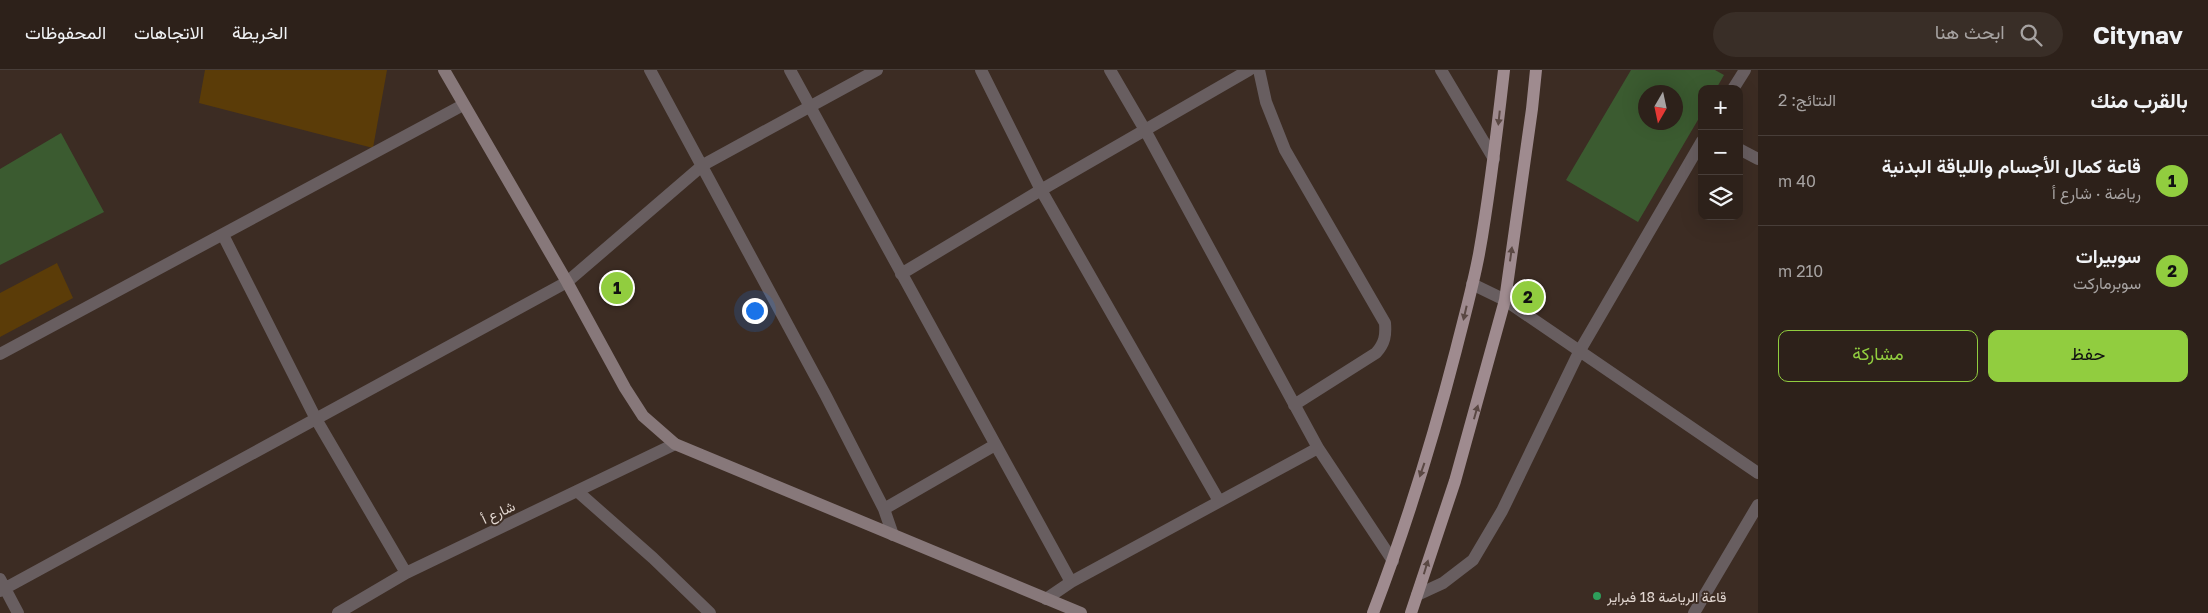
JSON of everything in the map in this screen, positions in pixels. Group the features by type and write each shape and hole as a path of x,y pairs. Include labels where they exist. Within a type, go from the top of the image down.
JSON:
{"main road":[{"path":"444,70 567,282 625,388 643,416 675,444 1081,613"},
{"path":"1373,613 1393,561 1437,426 1479,256 1494,159 1504,70"},
{"path":"1411,613 1435,536 1456,481 1505,300 1536,70"}],"street":[{"path":"650,70 703,165 826,396 884,509 893,535"},
{"path":"790,70 812,107 900,274 1071,582"},
{"path":"18,613 2,586 316,419 567,282 703,165 877,70"},
{"path":"981,70 1041,190 1218,501"},
{"path":"1110,70 1145,130 1318,448 1393,561"},
{"path":"900,274 1249,70"},
{"path":"1259,70 1266,102 1285,150 1385,322 1386,335 1383,346 1376,353 1294,405"},
{"path":"1441,70 1494,159"},
{"path":"1735,85 1744,70"},
{"path":"0,354 463,105"},
{"path":"1417,595 1443,583 1473,560 1502,511 1579,352 1698,148"},
{"path":"1743,151 1758,159"},
{"path":"223,235 316,419 406,573"},
{"path":"1472,284 1505,300 1758,473"},
{"name":"شارع أ","path":"338,613 406,573 675,444"},
{"path":"884,509 995,445"},
{"path":"1046,599 1071,582 1318,448"},
{"path":"576,491 653,558 710,613"},
{"path":"1694,613 1758,505"}],"green space":[{"path":"1631,70 1715,70 1724,75 1718,85 1698,85 1698,120 1638,222 1566,180"},
{"path":"61,133 104,212 0,265 0,169"}],"building":[{"path":"205,70 387,70 373,148 199,103"},
{"path":"57,263 73,298 0,337 0,293"}],"place":[{"name":"قاعة كمال الأجسام واللياقة البدنية","path":"617,288"},
{"name":"سوبيرات","path":"1528,297"},
{"name":"قاعة الرياضة 18 فبراير","path":"1597,596"}]}
